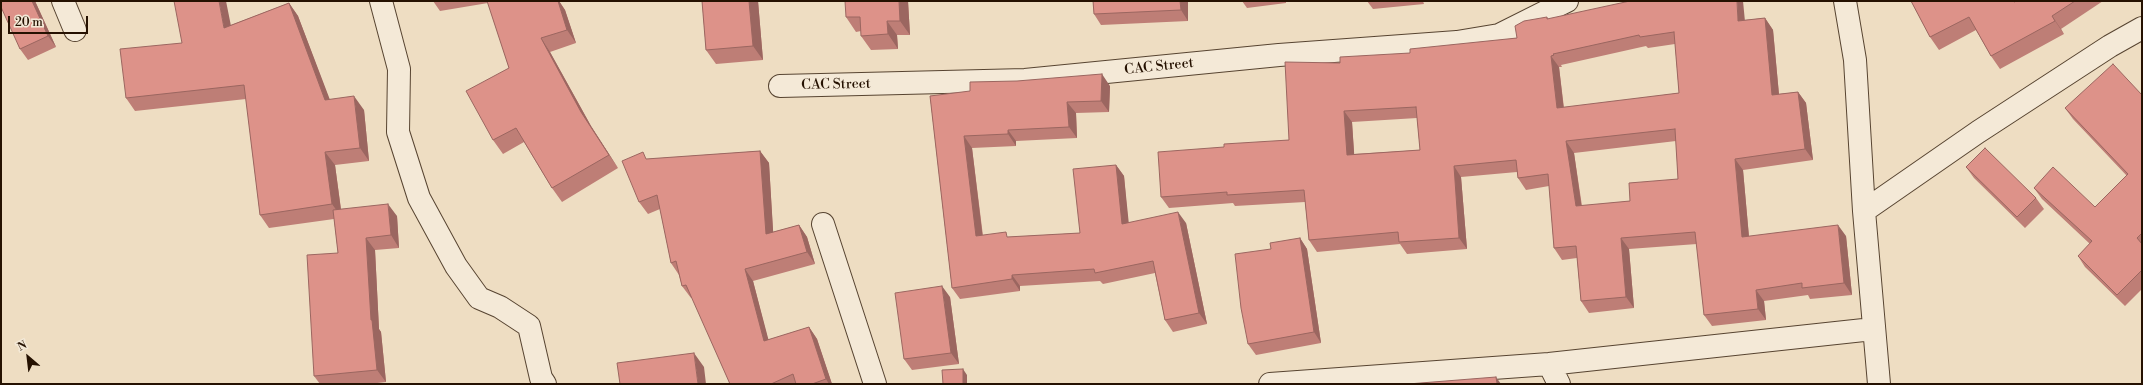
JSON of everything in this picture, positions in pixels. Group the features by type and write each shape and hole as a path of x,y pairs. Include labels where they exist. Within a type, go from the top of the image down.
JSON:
{"street":[{"path":"63,1 75,30"},
{"path":"381,1 399,69 398,132 419,198 456,266 479,298 500,307 529,326 541,378 545,384"},
{"name":"CAC Street","path":"780,86 1025,80 1279,55 1457,42 1499,35 1533,9 1567,1"},
{"path":"1846,1 1855,60 1864,210 1878,384"},
{"path":"1864,210 1978,132 2110,46 2142,28"},
{"path":"823,224 876,384"},
{"path":"1270,384 1549,364 1874,329"},
{"path":"1549,364 1559,384"}],"building":[{"path":"1,1 32,1 48,36 20,49 1,7"},
{"path":"174,1 219,1 224,28 289,3 325,100 354,96 360,148 325,152 332,204 260,215 244,85 126,98 120,49 182,43"},
{"path":"487,1 558,1 567,30 541,38 581,112 609,155 552,188 516,128 493,140 466,91 509,68"},
{"path":"702,1 749,1 753,46 706,50"},
{"path":"845,1 899,1 900,21 887,21 888,34 861,36 860,17 846,17"},
{"path":"1093,1 1180,1 1181,10 1094,14"},
{"path":"1630,1 1737,1 1738,21 1765,18 1772,95 1798,92 1805,149 1735,159 1742,237 1838,225 1844,283 1802,288 1802,283 1756,290 1758,309 1704,315 1695,232 1621,238 1626,297 1581,301 1576,246 1554,248 1548,174 1518,178 1516,160 1454,166 1459,238 1399,242 1398,232 1309,240 1304,190 1227,195 1227,192 1161,197 1158,152 1224,147 1224,144 1289,140 1285,62 1340,63 1340,57 1410,53 1410,49 1517,38 1515,26 1524,21 1547,17 1547,19","holes":["1674,32 1679,93 1557,108 1551,56 1554,55 1553,54 1639,35 1640,37","1416,107 1420,150 1347,155 1344,111","1675,129 1678,179 1629,183 1630,201 1576,206 1566,141"]},
{"path":"1911,1 2075,1 2052,16 2055,21 1991,56 1969,17 1930,37"},
{"path":"2113,64 2142,95 2142,233 2137,238 2142,244 2142,270 2117,295 2078,256 2092,241 2034,188 2053,167 2095,207 2128,174 2065,108"},
{"path":"1102,74 1101,101 1067,102 1069,127 1008,130 1008,134 964,136 976,236 1006,232 1007,237 1080,233 1073,169 1116,165 1122,224 1178,212 1199,313 1165,320 1153,261 1095,273 1094,269 1012,275 1012,279 952,288 930,96 970,91 970,82 1017,81"},
{"path":"1985,148 2036,198 2017,217 1966,167"},
{"path":"760,151 766,234 799,225 807,252 745,269 764,341 809,327 826,379 812,384 796,384 793,374 771,384 730,384 686,285 682,286 676,261 671,263 657,195 639,202 622,161 643,152 646,159"},
{"path":"388,204 391,235 366,238 371,320 377,370 314,376 307,255 338,253 333,210"},
{"path":"1300,238 1314,332 1248,344 1241,308 1235,254 1271,249 1270,243"},
{"path":"942,286 951,353 904,359 895,293"},
{"path":"694,353 698,384 620,384 617,363"},
{"path":"963,369 963,384 943,384 942,370"},
{"path":"1496,377 1497,384 1408,384"}]}
